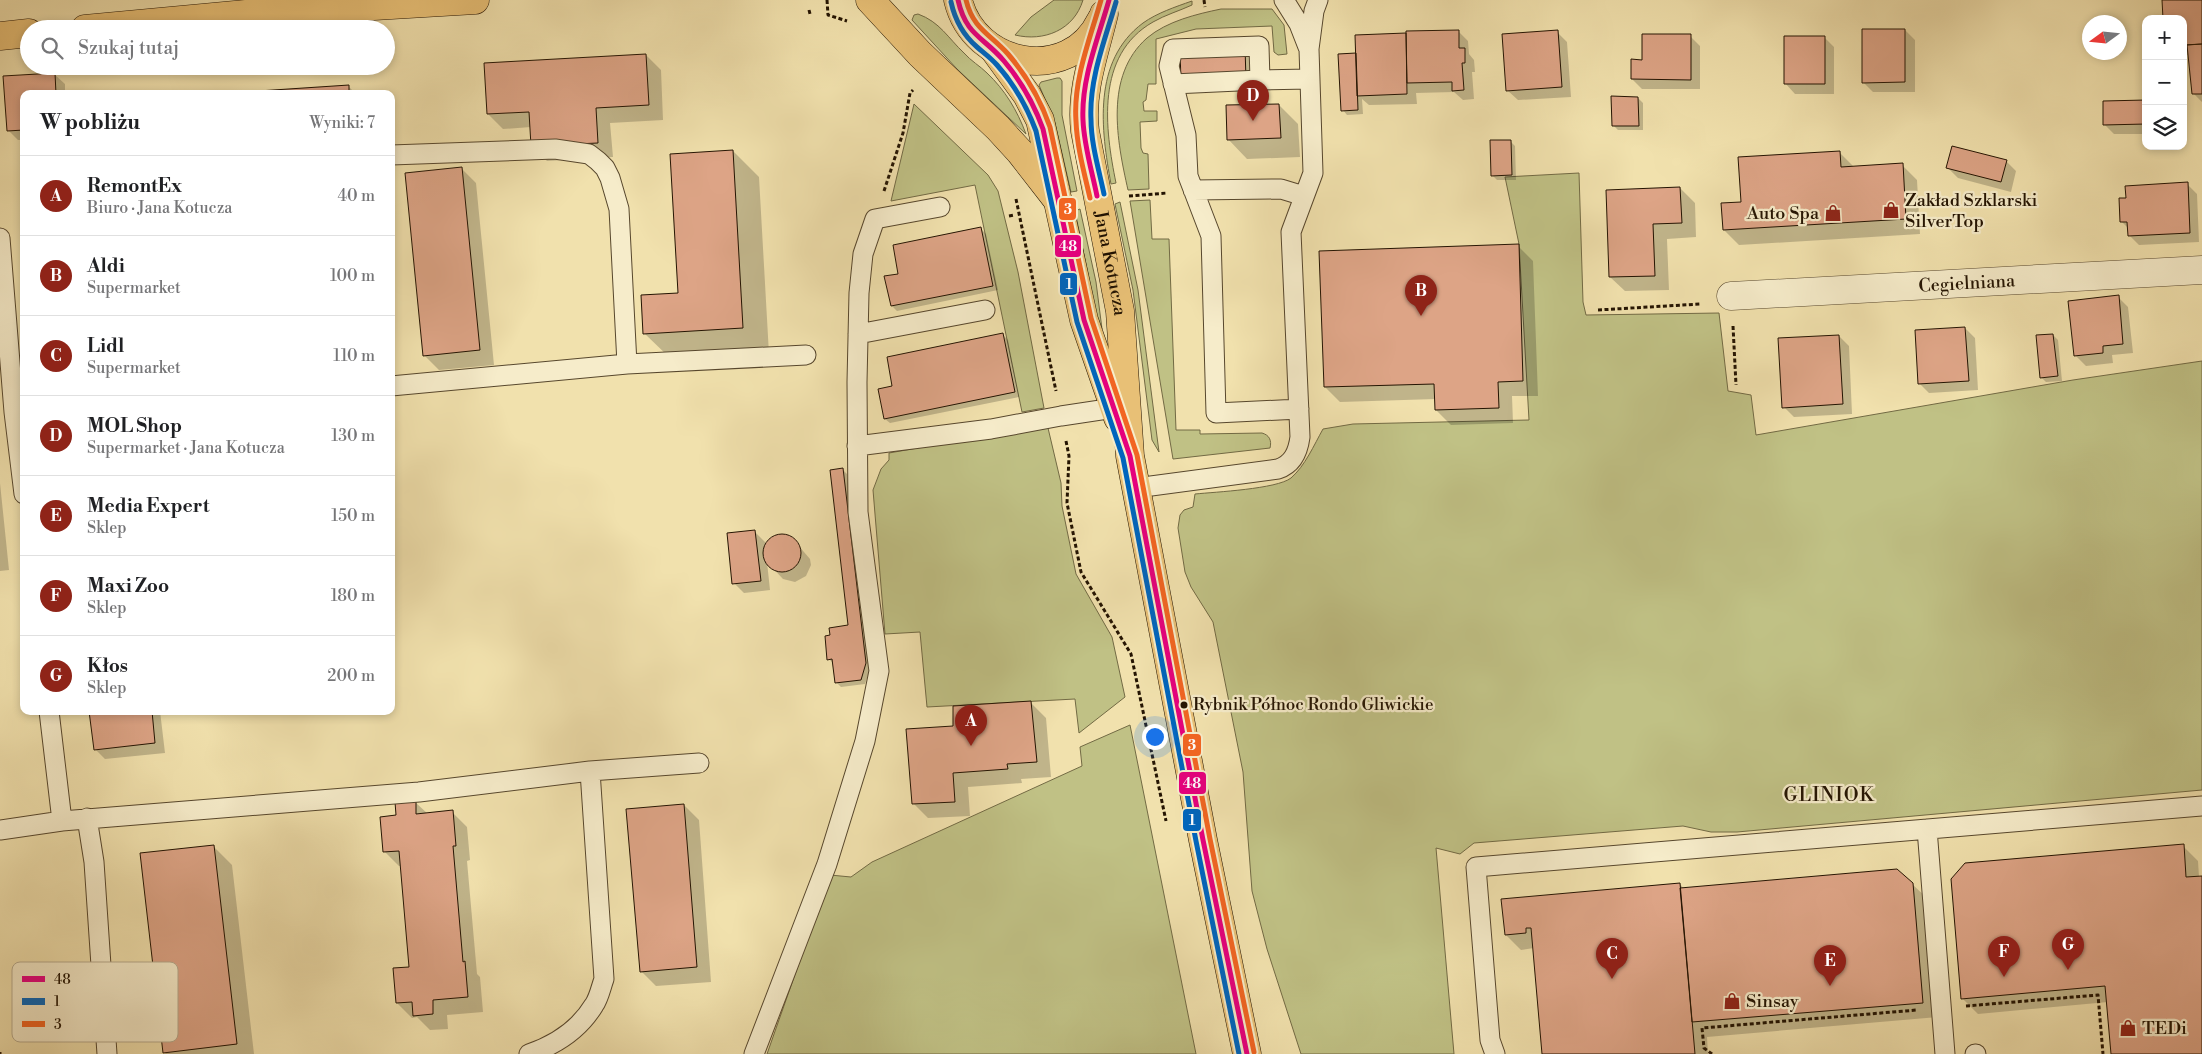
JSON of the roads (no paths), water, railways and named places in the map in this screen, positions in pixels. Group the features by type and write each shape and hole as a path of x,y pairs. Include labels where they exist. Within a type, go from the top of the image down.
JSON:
{"main road":[{"path":"181,20 256,13 475,0"},
{"path":"870,0 920,54 998,128 1020,152 1060,204"},
{"path":"958,0 963,16 971,30 995,51 1011,58 1029,61 1041,61 1064,55 1084,43 1099,24 1106,7"},
{"name":"Jana Kotucza","path":"1106,7 1085,92 1083,119 1120,311 1130,456 1203,840 1247,1054"},
{"path":"0,36 20,35"},
{"name":"Jana Kotucza","path":"995,51 1027,95 1040,120 1084,320 1130,456"}],"street":[{"name":"Cegielniana","path":"1731,296 2202,270"}],"lane":[{"path":"1284,0 1299,24 1309,48"},
{"path":"1136,488 1251,474 1284,467 1296,455 1300,437 1292,232 1313,172 1309,48 1314,11 1318,0"},
{"path":"1260,80 1260,46 1173,49 1169,66 1186,135 1188,176 1212,236 1216,413 1299,409"},
{"path":"1174,84 1310,79"},
{"path":"395,155 555,149 589,154 598,161 605,168 610,178 619,209 627,364"},
{"path":"1193,190 1281,189 1304,196"},
{"path":"754,1054 827,864 865,742 879,671 858,512 858,334 859,293 863,254 876,219 940,207"},
{"path":"0,238 13,413 20,465"},
{"path":"858,334 985,310"},
{"path":"395,386 627,364 806,355"},
{"path":"857,446 991,429 1114,408"},
{"path":"49,715 62,821"},
{"path":"0,830 88,818 419,792 590,771 699,763"},
{"path":"528,1054 550,1047 574,1029 595,1005 604,979 590,771"},
{"path":"1493,1047 1476,867 2202,806"},
{"path":"88,818 94,862 101,962"},
{"path":"1927,829 1945,1054"}],"place":[{"name":"MOL Shop","path":"1253,121"},
{"name":"Zakład Szklarski SilverTop","path":"1891,210"},
{"name":"Auto Spa","path":"1833,213"},
{"name":"Aldi","path":"1421,316"},
{"name":"Rybnik Północ Rondo Gliwickie","path":"1184,705"},
{"name":"RemontEx","path":"971,746"},
{"name":"Kłos","path":"2068,970"},
{"name":"Maxi Zoo","path":"2004,977"},
{"name":"Lidl","path":"1612,979"},
{"name":"Media Expert","path":"1830,986"},
{"name":"Sinsay","path":"1732,1001"},
{"name":"TEDi","path":"2128,1028"}],"district":[{"name":"GLINIOK","path":"1829,795"}]}
